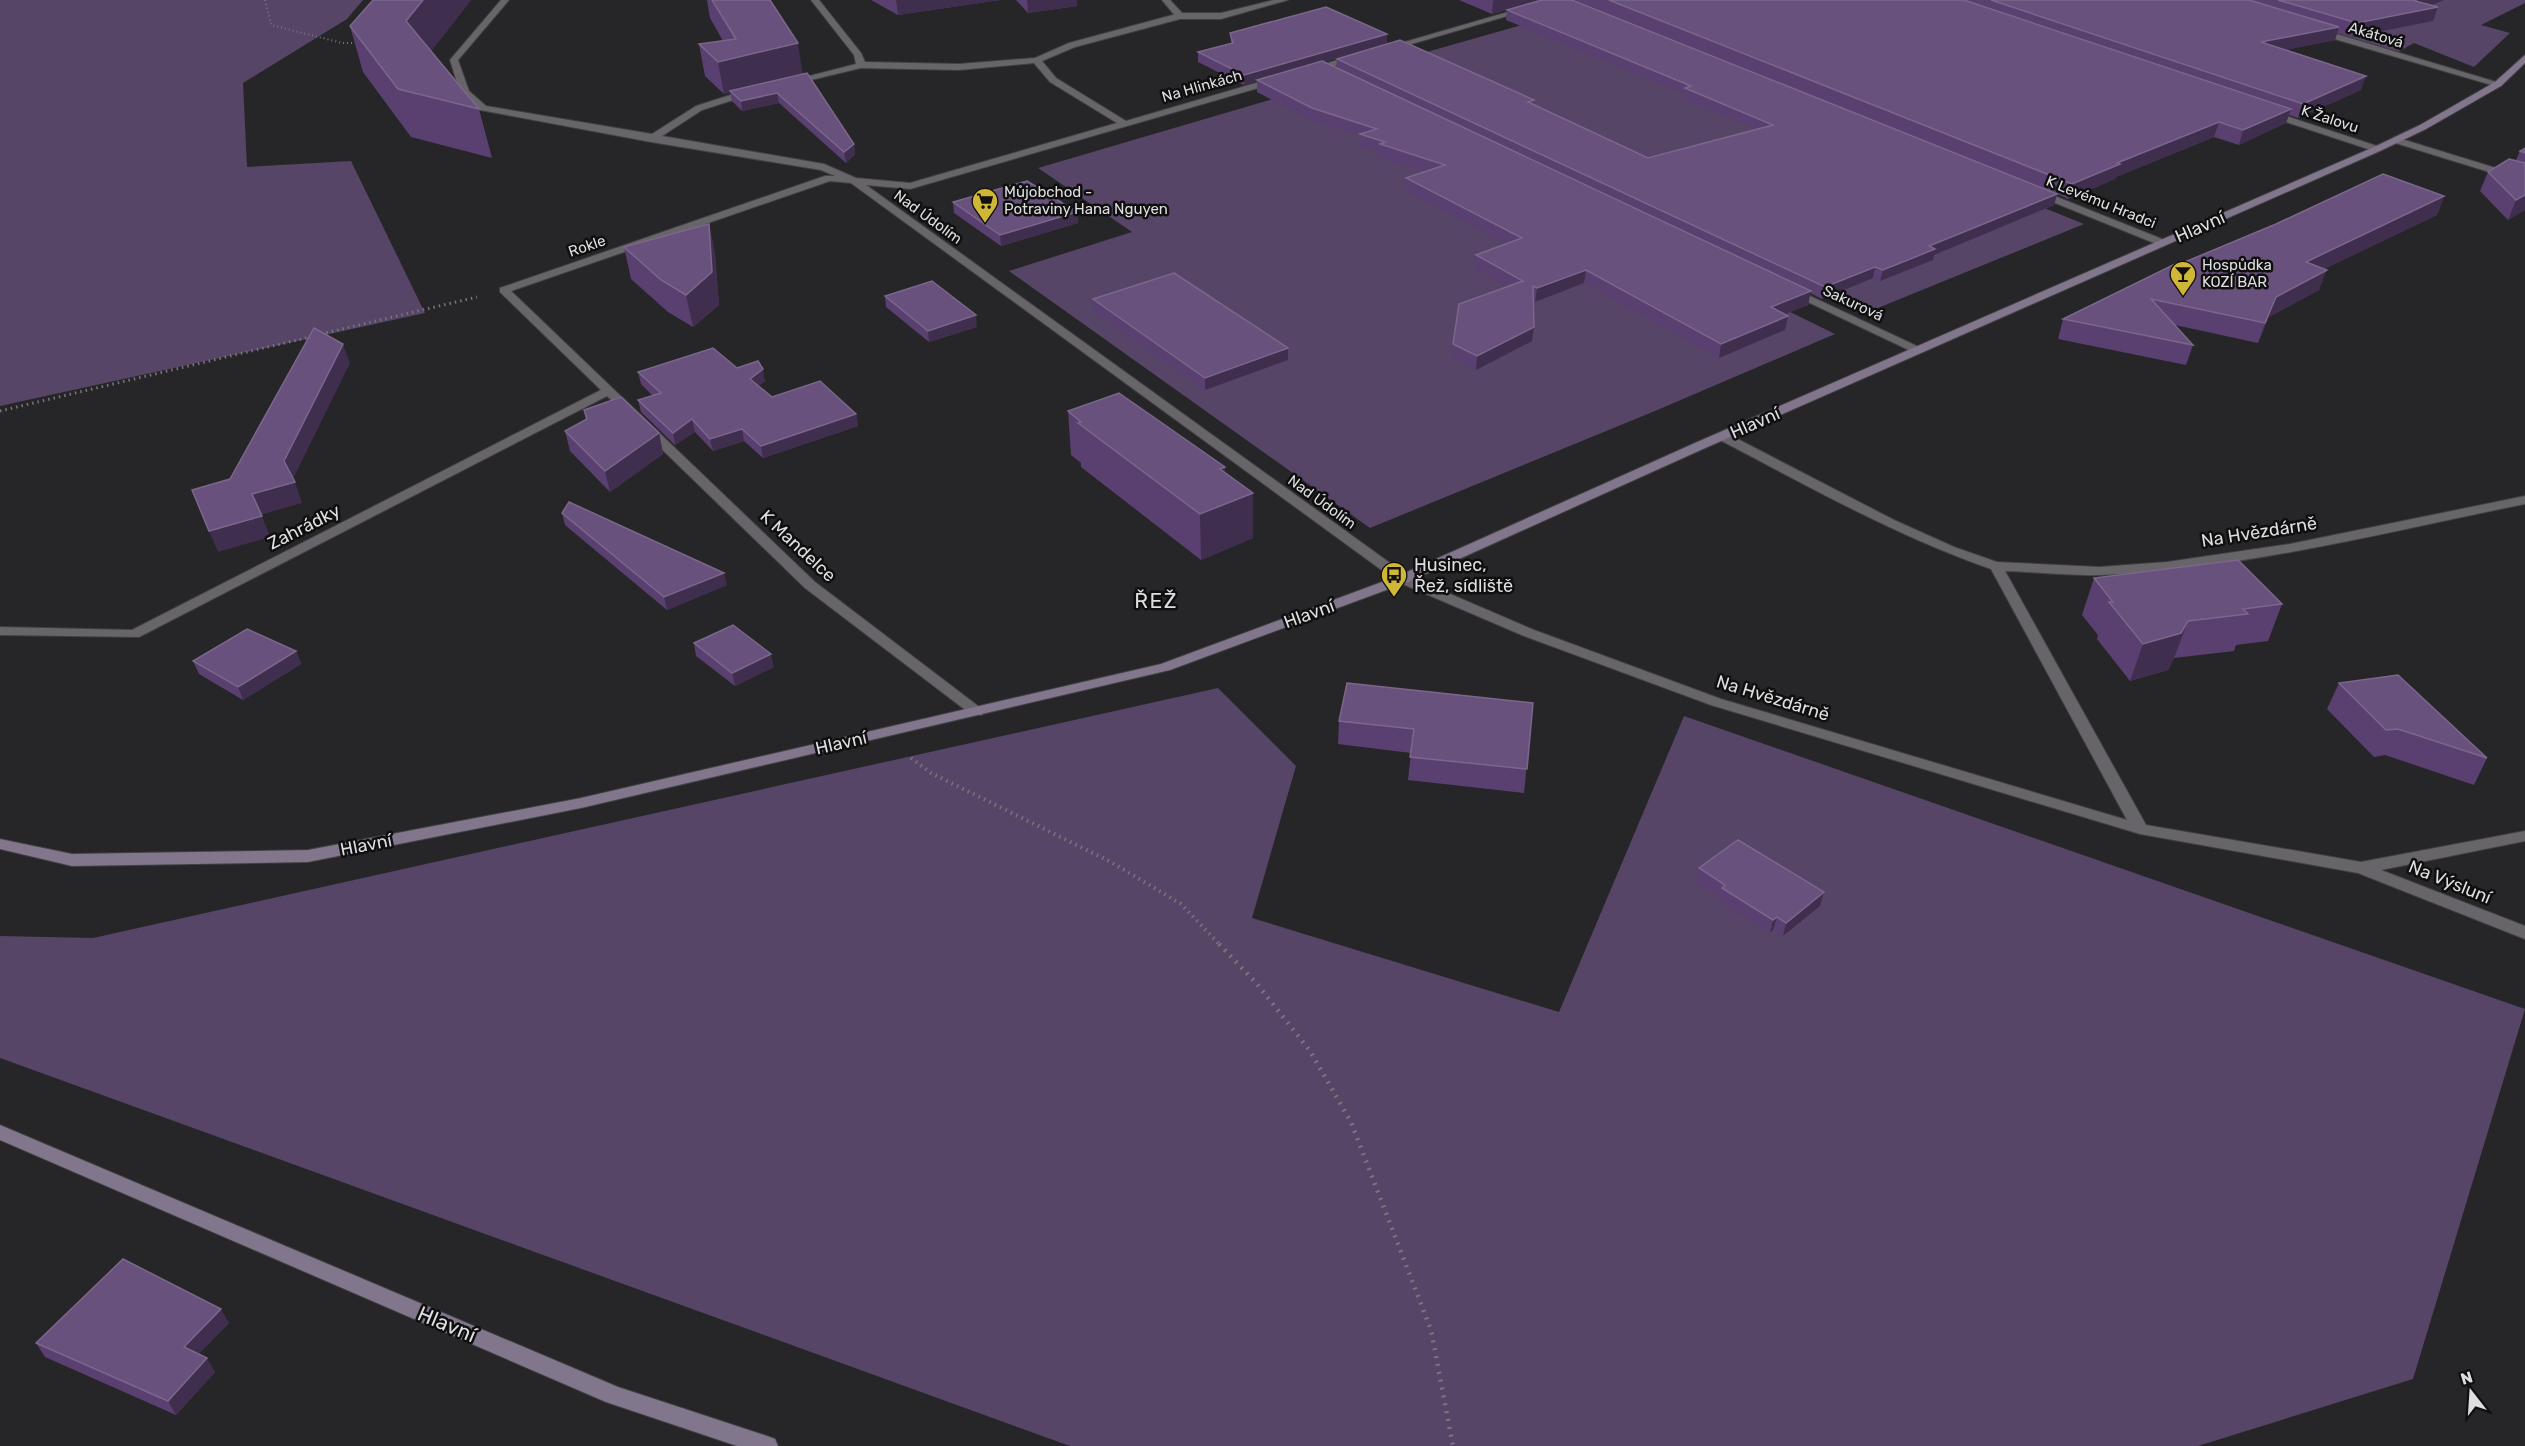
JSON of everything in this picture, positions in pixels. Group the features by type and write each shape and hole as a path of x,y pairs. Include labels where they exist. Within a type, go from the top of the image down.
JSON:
{"street":[{"name":"Nad Údolím","path":"505,0 454,60 465,92 483,108 651,139 824,167 853,180 1403,579"},
{"path":"815,0 858,55 861,65"},
{"path":"1166,0 1180,16"},
{"path":"787,84 832,75 861,65 959,67 1037,60 1072,45 1180,16 1221,16 1284,0"},
{"path":"1377,51 1559,0 1572,4"},
{"name":"Akátová","path":"2303,27 2498,84"},
{"path":"1299,73 1366,54"},
{"name":"Hlavní","path":"0,844 72,860 308,856 581,803 1164,667 1403,579 1699,446 2377,149 2498,84 2525,58"},
{"path":"1037,60 1045,73 1053,80 1125,124"},
{"path":"1321,67 1332,72"},
{"name":"Na Hlinkách","path":"853,180 910,186 1288,76"},
{"path":"651,139 699,108 720,99 764,89"},
{"name":"K Žalovu","path":"2258,109 2377,149"},
{"path":"2395,140 2525,180"},
{"name":"Rokle","path":"504,290 829,178 853,180"},
{"name":"K Levému Hradci","path":"2023,186 2163,243"},
{"name":"Sakurová","path":"1787,288 1917,350"},
{"path":"504,290 610,390"},
{"name":"Zahrádky","path":"0,632 134,634 610,390"},
{"name":"K Mandelce","path":"610,390 810,585 977,712"},
{"name":"Na Hvězdárně","path":"1724,437 1889,523 1949,550 1996,566 2099,572 2167,566 2290,548 2525,500"},
{"path":"1996,566 2140,829"},
{"name":"Na Hvězdárně","path":"1403,579 1529,633 1716,702 2140,829 2361,868 2525,836"},
{"name":"Na Výsluní","path":"2361,868 2525,933"},
{"name":"Hlavní","path":"0,1132 614,1395 767,1446"}],"path":[{"path":"265,0 271,25 342,43 365,43"},
{"path":"0,411 504,290"},
{"path":"906,755 931,773 1111,862 1181,904 1257,984 1310,1051 1351,1122 1431,1330 1453,1446"}],"shaded area":[{"path":"0,0 363,0 347,19 243,83 247,167 351,161 425,313 0,406"},
{"path":"2262,0 2525,0 2525,3 2481,25 2510,33 2474,67 2414,43 2398,52 2333,32"},
{"path":"1564,13 2084,224 1873,310 1360,71"},
{"path":"1324,84 1835,334 1370,528 1009,271 1132,232 1038,168"},
{"path":"1218,688 1296,766 1252,918 1559,1012 1684,716 2525,1009 2413,1379 2198,1446 1070,1446 0,1058 0,936 93,938"}],"building":[{"path":"373,0 423,0 406,21 479,109 398,89 350,26"},
{"path":"712,0 770,0 798,43 718,62 699,44 736,39"},
{"path":"1542,0 1572,0 2057,194 1929,246 1935,249 1883,270 1875,267 1825,287 1337,59 1400,40 1534,100 1528,102 1648,158 1773,125 1685,88 1691,86 1507,10"},
{"path":"1609,0 1964,0 2291,109 2243,130 2219,122 2117,163 2120,164 2072,184"},
{"path":"1991,0 2249,0 2339,27 2261,42 2366,76 2303,104"},
{"path":"2278,0 2417,0 2415,1 2438,7 2357,23"},
{"path":"1326,7 1387,34 1244,75 1198,52 1233,43 1230,33"},
{"path":"1322,61 1811,291 1771,307 1788,316 1721,344 1586,270 1537,288 1533,286 1534,327 1477,356 1453,344 1459,304 1523,281 1476,255 1522,238 1406,178 1445,165 1380,144 1385,142 1360,134 1377,129 1312,108 1257,80"},
{"path":"807,73 854,144 844,152 777,93 741,101 730,91"},
{"path":"2509,159 2525,163 2525,195 2516,200 2488,172"},
{"path":"2383,174 2444,196 2306,262 2327,270 2276,297 2265,323 2151,299 2193,345 2063,319 2177,263 2180,264 2276,224"},
{"path":"1027,181 1077,212 1000,235 953,202"},
{"path":"709,224 712,272 686,295 661,280 624,247"},
{"path":"1174,273 1288,348 1205,378 1093,299"},
{"path":"932,281 976,315 928,331 885,296"},
{"path":"314,328 343,344 284,461 295,482 252,494 262,516 209,531 192,490 230,479"},
{"path":"713,348 737,368 758,361 763,369 750,379 772,397 820,381 856,414 761,446 742,429 710,439 692,419 673,433 638,400 661,393 638,372"},
{"path":"1119,393 1225,467 1220,469 1253,493 1200,514 1078,423 1081,422 1068,411"},
{"path":"621,397 659,433 605,471 565,431 587,419 584,410"},
{"path":"569,502 724,573 664,597 562,513"},
{"path":"2238,560 2282,604 2243,609 2248,614 2188,621 2181,633 2143,644 2109,602 2113,602 2094,578"},
{"path":"733,625 771,654 732,673 694,643"},
{"path":"247,629 296,651 238,687 193,661"},
{"path":"2398,675 2487,758 2398,729 2386,730 2339,683"},
{"path":"1347,683 1533,703 1527,769 1410,757 1414,729 1339,721"},
{"path":"1738,840 1824,892 1786,923 1777,917 1773,920 1722,888 1725,885 1699,868"},
{"path":"123,1259 221,1309 184,1347 207,1358 168,1401 36,1343"}],"place":[{"name":"Můjobchod - Potraviny Hana Nguyen","path":"985,224"},
{"name":"Hospůdka KOZÍ BAR","path":"2183,297"},
{"name":"Husinec, Řež, sídliště","path":"1394,598"}],"district":[{"name":"ŘEŽ","path":"1156,600"}]}
